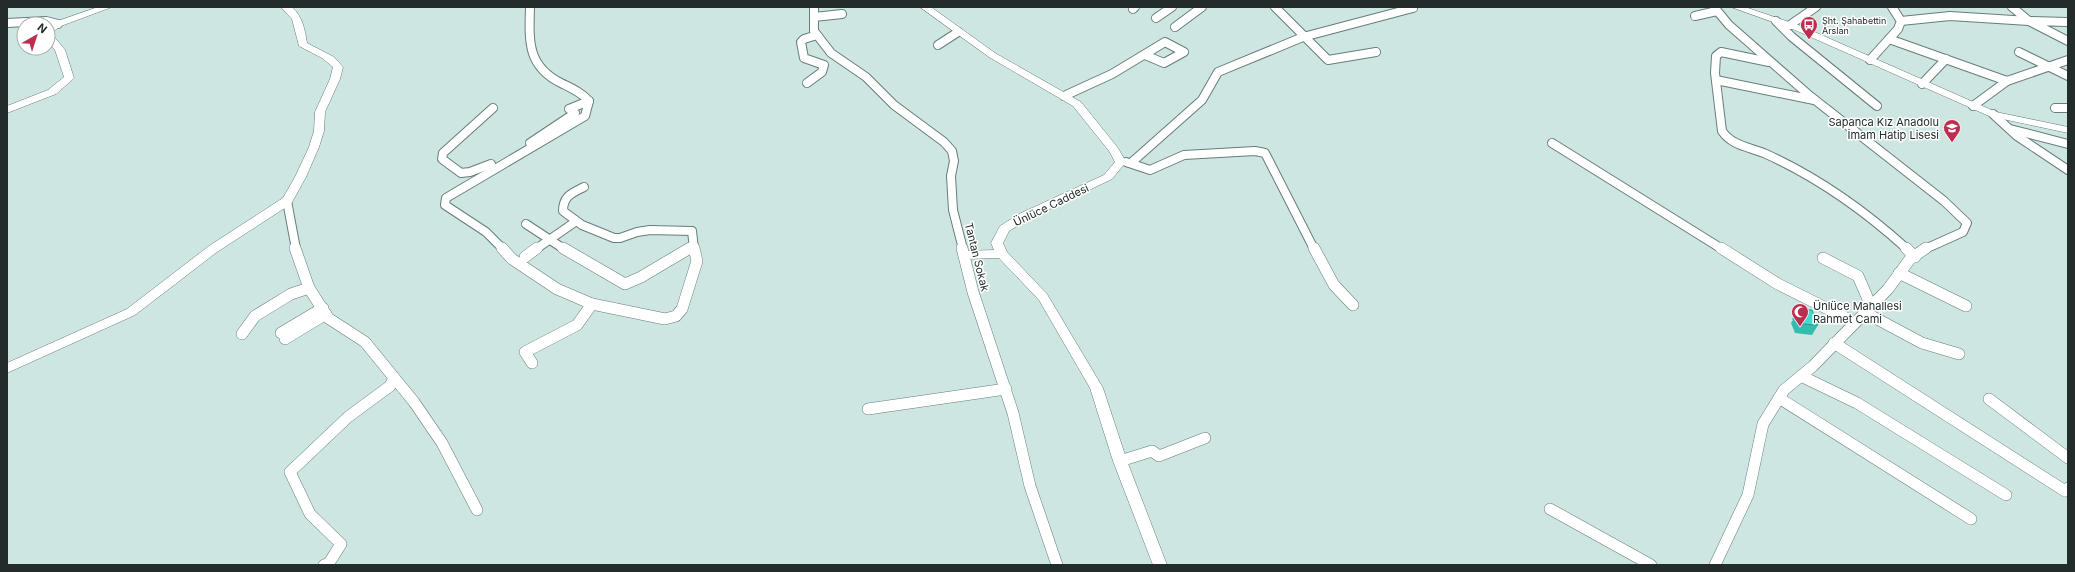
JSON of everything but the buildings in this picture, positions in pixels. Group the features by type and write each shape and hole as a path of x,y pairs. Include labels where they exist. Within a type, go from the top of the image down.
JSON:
{"street":[{"path":"7,23 46,21 58,24 107,7"},
{"path":"7,368 131,312 213,249 287,201 293,192 319,131 320,113 337,78 338,67 333,59 309,49 302,44 302,32 294,14 286,7"},
{"path":"530,7 528,35 533,57 538,68 549,78 582,92 588,101 585,116 559,134 483,175 452,194 446,198 445,205 486,232 512,259 557,289 592,304 612,307 640,315 665,319 676,316 682,308 693,278 697,261 692,231 679,229 647,231 636,232 623,238 613,238 575,222 563,211 563,202 569,194 584,187"},
{"path":"925,7 958,32 992,54 1077,104 1114,150 1126,162 1150,170 1184,155 1255,151 1265,153 1322,265 1334,285 1353,305"},
{"path":"1156,18 1172,7"},
{"path":"1175,27 1202,7"},
{"path":"1275,7 1303,37 1314,44 1328,60 1376,52"},
{"path":"1736,7 1790,25 1993,114 2068,130"},
{"path":"1790,25 1816,7"},
{"path":"1892,7 1901,21"},
{"path":"1934,7 1942,15"},
{"path":"1972,7 1981,17"},
{"path":"2012,7 2029,21 2068,41"},
{"path":"1126,162 1202,100 1218,72 1303,37 1413,8"},
{"path":"1695,16 1715,9 1729,25 1770,62 1864,140 1944,201 1967,223 1963,232 1927,248 1910,259 1888,289 1854,322 1814,366 1784,390 1763,424 1748,495 1715,565"},
{"path":"814,12 842,14"},
{"name":"Tantan Sokak","path":"814,12 814,31 831,53 866,76 894,105 944,142 952,151 954,161 951,176 953,210 964,255 998,371 1006,389 1030,487 1057,565"},
{"path":"1901,21 1942,15 2067,22"},
{"path":"1776,20 1792,37 1877,106"},
{"path":"1870,60 1898,29 1901,21"},
{"path":"938,45 958,32"},
{"path":"817,35 804,39 801,42 804,58 824,65 840,58"},
{"path":"1889,38 2007,81"},
{"path":"7,110 52,92 69,78 60,50 56,45"},
{"path":"1770,62 1721,52 1716,56 1716,80 1722,131 1725,137 1737,146 1753,148 1791,166 1831,188 1894,237 1915,257"},
{"path":"2019,52 2068,76"},
{"path":"1064,96 1112,74 1145,55"},
{"path":"1922,84 1946,59"},
{"path":"1973,106 2007,81 2068,60"},
{"path":"808,82 822,72 824,65"},
{"path":"1716,80 1815,100"},
{"path":"493,108 443,153 442,159 461,173 470,172 486,166 516,151 575,113 569,109 588,101"},
{"path":"2055,108 2068,108"},
{"path":"1993,114 2017,136 2068,170"},
{"path":"2008,128 2068,144"},
{"path":"1552,143 1778,284 1854,322"},
{"name":"Ünlüce Caddesi","path":"1002,254 997,243 1004,230 1025,216 1108,177 1126,162"},
{"path":"287,201 297,258 309,288 324,311 342,327 365,342 414,402 442,443 477,510"},
{"path":"525,257 575,222"},
{"path":"526,224 550,240 625,284 694,246"},
{"path":"964,255 1002,254 1043,297 1096,388 1120,461 1160,565"},
{"path":"1823,258 1858,276 1868,309 1922,343 1959,354"},
{"path":"1900,273 1966,306"},
{"path":"242,334 255,316 291,294 309,288"},
{"path":"532,363 525,352 577,325 592,304"},
{"path":"283,336 324,311"},
{"path":"1834,343 2065,491 2068,488"},
{"path":"1801,376 1857,403 2006,495"},
{"path":"324,565 329,563 341,544 310,514 290,472 348,417 390,386 394,378"},
{"path":"868,409 1006,389"},
{"path":"1779,398 1971,519"},
{"path":"1989,398 2068,458"},
{"path":"1120,461 1152,451 1159,456 1205,438"},
{"path":"1550,509 1651,565"}],"place":[{"name":"Şht. Şahabettin Arslan","path":"1809,40"},
{"name":"Sapanca Kız Anadolu İmam Hatip Lisesi","path":"1952,143"},
{"name":"Ünlüce Mahallesi Rahmet Cami","path":"1800,327"}]}
